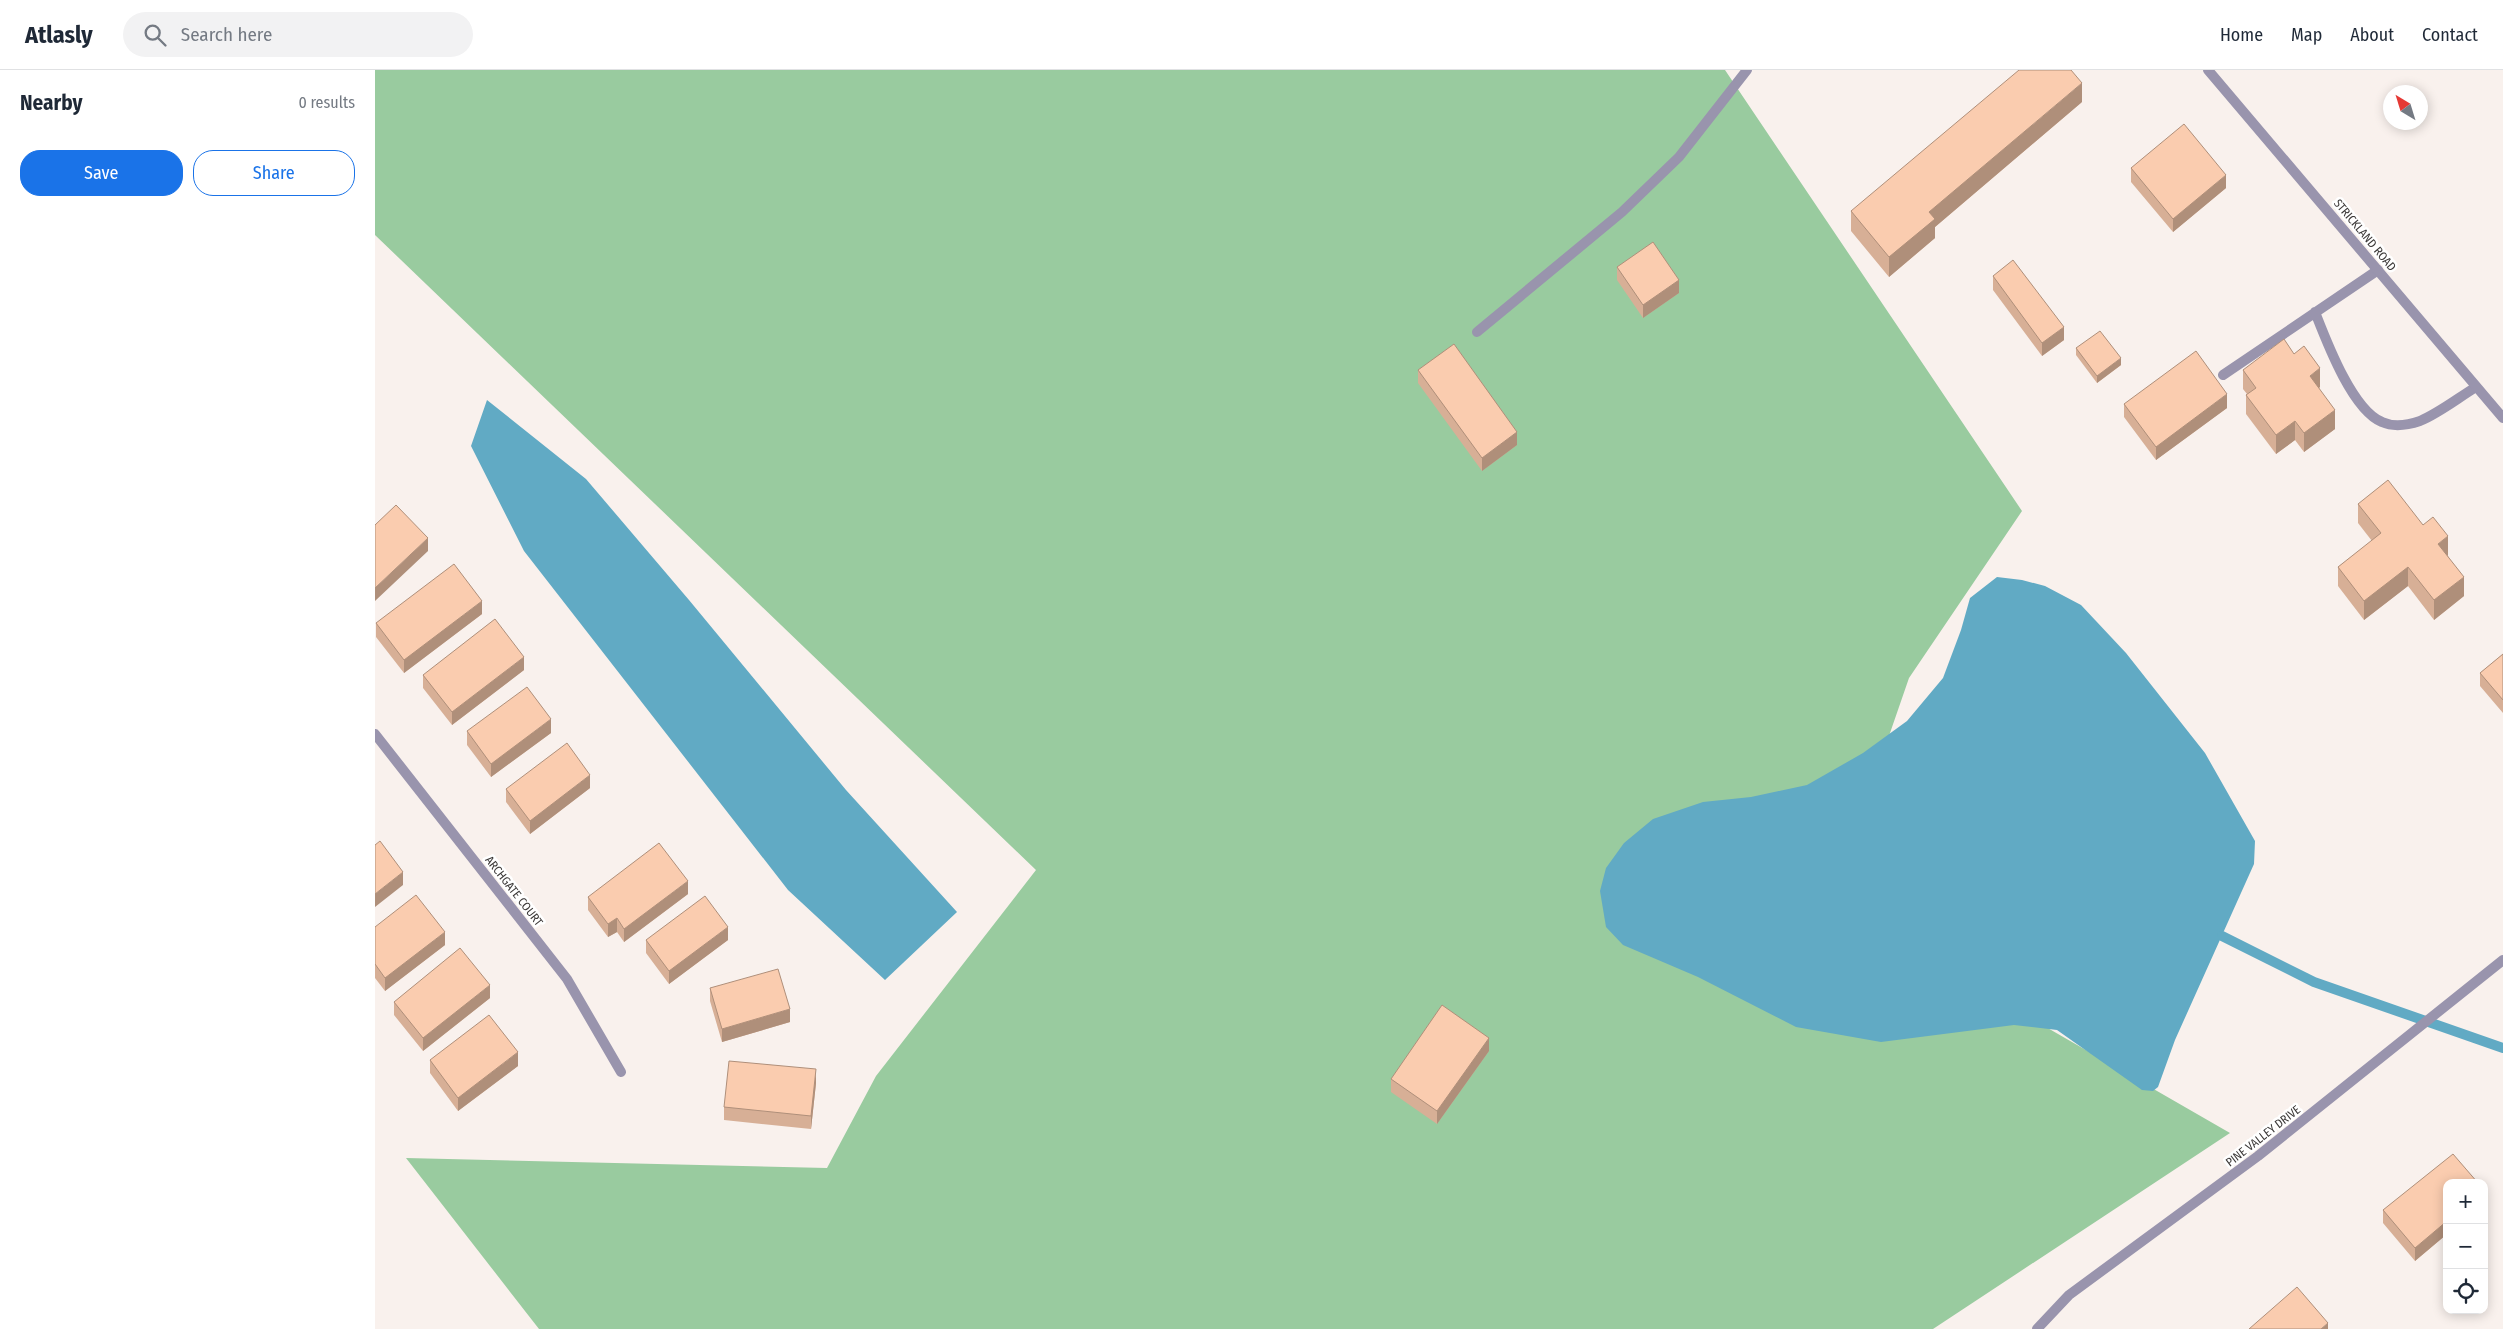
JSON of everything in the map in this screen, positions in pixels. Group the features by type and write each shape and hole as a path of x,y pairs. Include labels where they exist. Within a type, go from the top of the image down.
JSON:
{"street":[{"path":"1477,332 1623,212 1679,158 1747,70"},
{"name":"STRICKLAND ROAD","path":"2208,70 2503,418"},
{"path":"2223,375 2378,270"},
{"path":"2315,312 2332,356 2345,379 2363,408 2381,422 2398,425 2420,421 2476,387"},
{"name":"ARCHGATE COURT","path":"375,734 567,979 621,1072"},
{"name":"PINE VALLEY DRIVE","path":"2037,1329 2069,1295 2258,1156 2503,960"}],"green space":[{"path":"375,70 1725,70 2022,511 1909,678 1852,843 1992,996 2230,1133 1933,1329 539,1329 406,1158 827,1168 876,1076 1036,870 375,235"}],"water":[{"path":"487,400 586,479 846,790 957,912 885,980 788,890 524,551 471,446"},
{"path":"1997,577 2022,580 2045,586 2081,605 2126,653 2205,753 2255,841 2254,864 2175,1040 2158,1087 2153,1091 2142,1090 2057,1030 2014,1025 1881,1042 1796,1027 1698,977 1623,945 1606,927 1600,891 1606,868 1624,843 1653,819 1703,802 1751,797 1807,785 1863,753 1907,721 1943,678 1961,630 1970,598"}],"building":[{"path":"2019,70 2071,70 2082,83 1929,212 1935,219 1889,257 1851,211"},
{"path":"2184,124 2226,175 2173,219 2131,168"},
{"path":"1653,242 1679,280 1643,305 1617,267"},
{"path":"2013,260 2064,327 2042,343 1993,276"},
{"path":"2100,331 2121,358 2097,376 2076,348"},
{"path":"2284,339 2294,354 2304,346 2320,368 2310,376 2335,410 2304,433 2295,421 2276,435 2246,395 2256,388 2243,370"},
{"path":"1454,344 1517,432 1482,458 1418,370"},
{"path":"2196,351 2227,394 2156,447 2124,404"},
{"path":"2388,480 2423,525 2433,517 2448,536 2438,544 2464,577 2434,600 2408,567 2364,601 2338,567 2381,533 2358,504"},
{"path":"396,505 428,538 375,588 375,525"},
{"path":"454,564 482,601 404,660 376,623"},
{"path":"495,619 524,657 452,712 423,675"},
{"path":"2503,654 2503,700 2480,673"},
{"path":"527,687 551,719 491,764 467,731"},
{"path":"567,743 590,775 530,821 506,789"},
{"path":"380,841 403,872 375,894 375,845"},
{"path":"659,843 688,881 624,929 617,918 608,924 588,897"},
{"path":"416,895 445,932 385,978 375,964 375,927"},
{"path":"705,896 728,927 669,971 646,940"},
{"path":"460,948 490,985 423,1038 394,1002"},
{"path":"778,969 790,1009 722,1029 710,988"},
{"path":"1442,1005 1489,1038 1437,1111 1391,1079"},
{"path":"489,1015 518,1052 458,1098 430,1060"},
{"path":"729,1061 816,1069 811,1116 724,1107"},
{"path":"2453,1154 2475,1179 2443,1179 2443,1224 2415,1248 2383,1210"},
{"path":"2297,1287 2328,1323 2321,1329 2249,1329"}],"waterway":[{"path":"2222,936 2314,982 2503,1048"}]}
